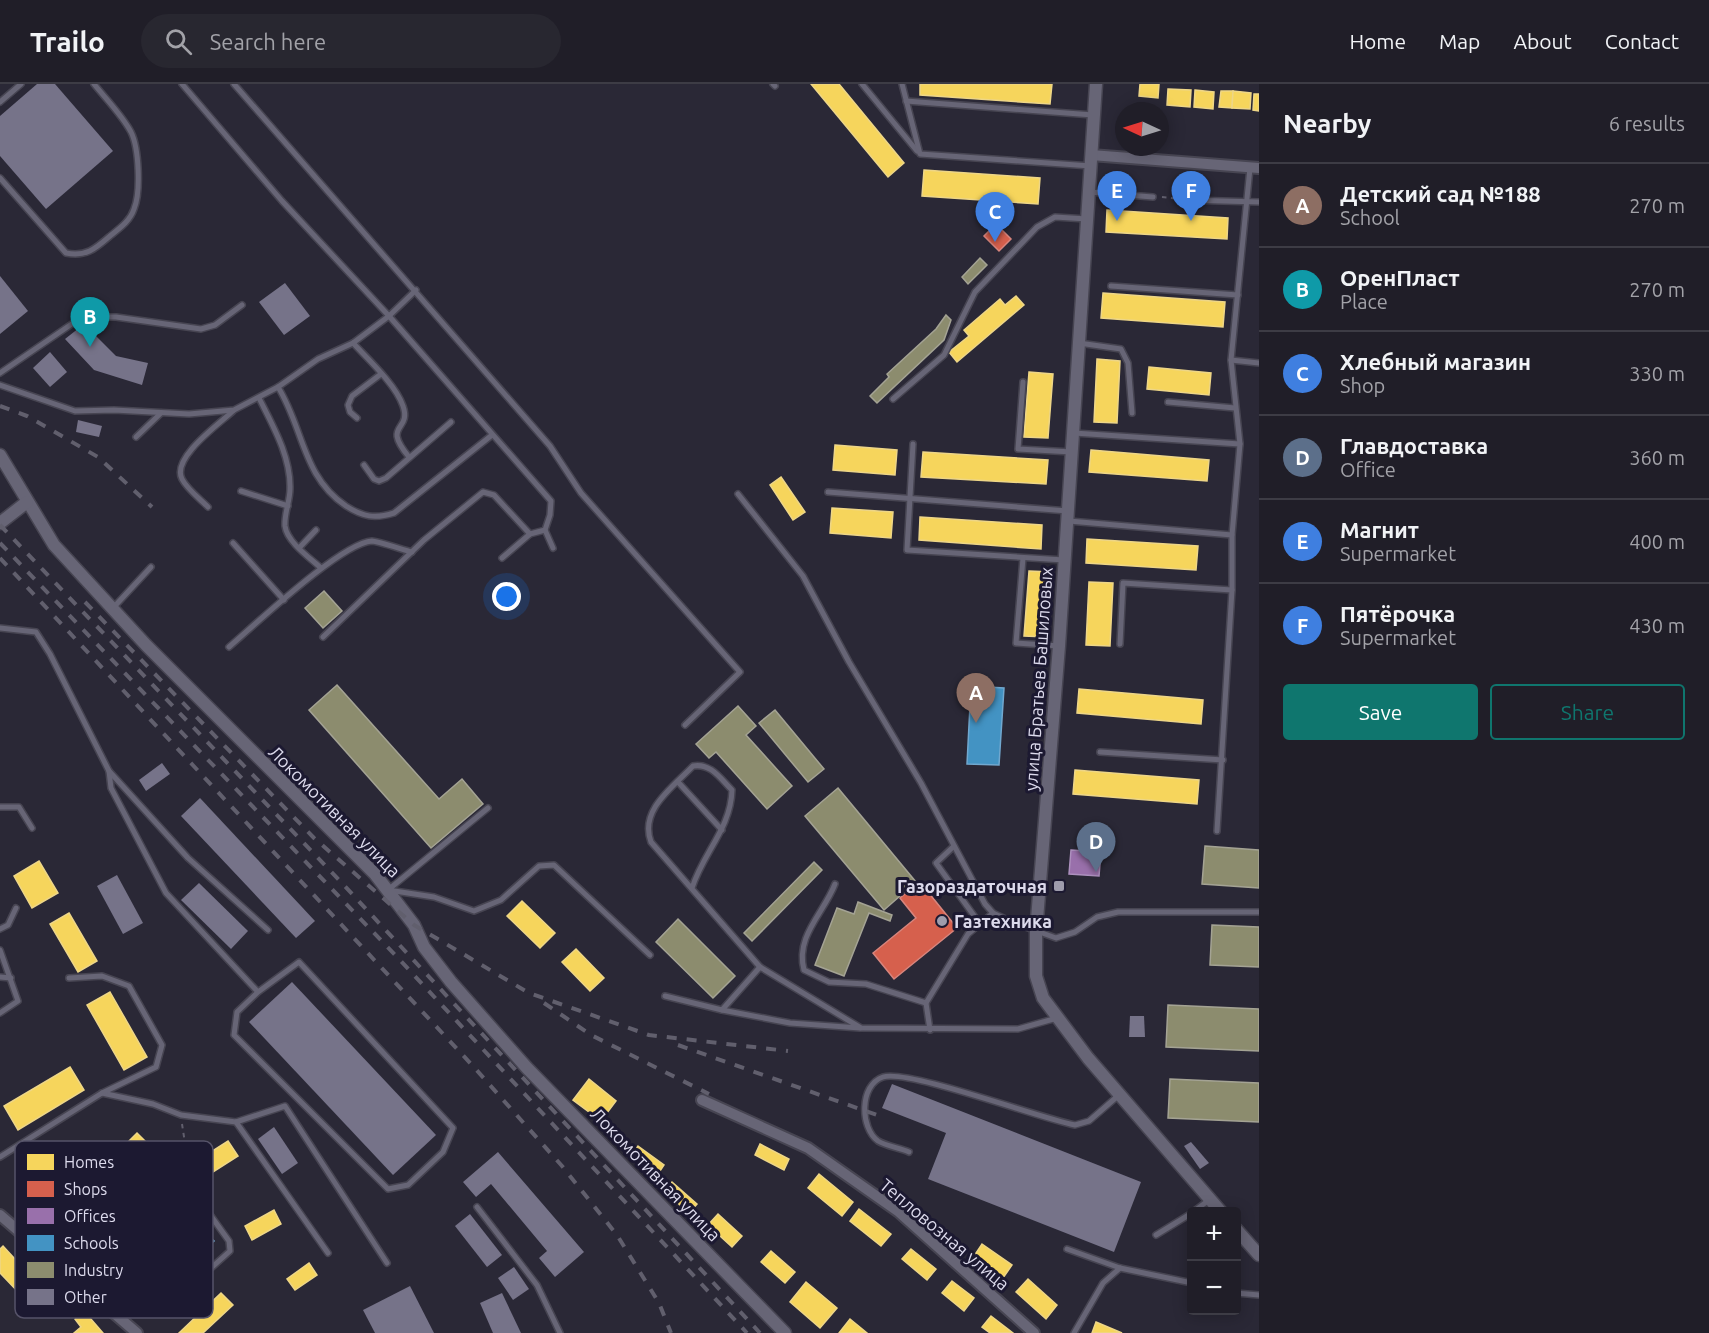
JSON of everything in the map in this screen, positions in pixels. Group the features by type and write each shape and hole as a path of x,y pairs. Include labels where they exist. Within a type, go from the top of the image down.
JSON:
{"street":[{"name":"улица Братьев Башиловых","path":"1096,84 1059,646 1036,932 1036,976 1043,998 1057,1018 1217,1207"},
{"path":"1091,161 1254,168"},
{"name":"Локомотивная улица","path":"0,455 54,545 111,609 388,890 414,925 424,947 458,991 527,1068 785,1333"},
{"path":"0,523 27,502"},
{"name":"Тепловозная улица","path":"702,1100 808,1148 899,1212 1034,1333"},
{"path":"2,1219 15,1230"},
{"path":"1241,1235 1259,1255"},
{"path":"120,1318 137,1333"}],"lane":[{"path":"0,102 21,84"},
{"path":"0,178 66,253 79,256 92,252 126,223 137,200 138,179 134,145 130,132 94,84"},
{"path":"182,84 282,201 389,316 551,501 550,516 545,530 554,548"},
{"path":"234,84 550,446 581,493 740,672 685,725"},
{"path":"862,84 920,154 1091,161"},
{"path":"902,84 920,154"},
{"path":"906,101 1094,115"},
{"path":"1217,831 1232,590 1232,535 1240,444 1231,360 1248,201 1254,168"},
{"path":"1089,192 1153,196"},
{"path":"1187,200 1259,202"},
{"path":"893,399 944,355 975,292 1037,227 1055,217 1087,219"},
{"path":"1111,286 1238,295"},
{"path":"208,507 182,479 180,468 185,455 234,410 278,387 318,359 353,343 389,316 416,290"},
{"path":"0,373 82,317 116,317 201,329 215,325 242,305"},
{"path":"353,343 381,374 403,405 402,424 396,435 396,442 409,457"},
{"path":"1079,343 1107,345 1121,349 1128,363 1132,413"},
{"path":"1231,360 1259,363"},
{"path":"357,418 350,412 348,405 352,396 381,374"},
{"path":"1023,381 1018,449 1072,452"},
{"path":"0,385 75,411 114,410 189,414 234,410"},
{"path":"278,387 319,481 330,495 357,513 377,519 394,513 492,435"},
{"path":"259,398 279,439 289,470 285,527 290,538 321,568"},
{"path":"1168,402 1235,408"},
{"path":"136,437 161,413"},
{"path":"364,465 374,479 379,481 451,422"},
{"path":"1073,433 1240,444"},
{"path":"913,444 907,550 1064,560"},
{"path":"241,491 288,506"},
{"path":"323,637 412,552 483,492 494,495 530,534"},
{"path":"828,492 910,498 1232,535"},
{"path":"738,494 803,576 985,904 993,913 1056,938 1075,932 1097,917 1118,912 1259,912"},
{"path":"300,547 316,530"},
{"path":"502,558 530,534 545,530"},
{"path":"229,647 321,568 361,545 374,541 412,552"},
{"path":"233,543 284,600"},
{"path":"1023,558 1016,643 1059,646"},
{"path":"111,609 152,567"},
{"path":"1120,644 1124,583 1232,590"},
{"path":"0,628 36,632 50,654 109,771 188,858 268,930"},
{"path":"1100,752 1223,760"},
{"path":"692,888 722,830 731,804 732,790 714,770 701,765 693,766 652,810 647,831 651,842 760,967 861,1028"},
{"path":"109,771 111,788 166,893 258,992"},
{"path":"678,782 722,830"},
{"path":"0,807 19,807 32,828"},
{"path":"388,890 488,808"},
{"path":"954,846 936,863 980,924"},
{"path":"388,890 434,897 474,911 501,900 539,866 554,865 650,955"},
{"path":"835,884 812,923 802,947 801,959 804,970 829,982 866,984 926,1003"},
{"path":"0,929 8,925 16,908"},
{"path":"930,1030 926,1003 968,934 993,913"},
{"path":"0,950 18,1001 0,1013"},
{"path":"299,962 453,1128 443,1152 408,1185 388,1189 234,1035 237,1012 258,992 299,962"},
{"path":"722,1010 760,967"},
{"path":"26,1141 102,1093 156,1067 162,1045 129,986 102,976 69,978"},
{"path":"0,977 11,978"},
{"path":"665,996 790,1023 861,1028 1018,1029 1057,1018"},
{"path":"909,1152 878,1141 869,1128 864,1111 866,1098 873,1083 884,1077 927,1082 1075,1125 1089,1120 1120,1094"},
{"path":"102,1093 153,1104 181,1115 236,1122 285,1106 387,1263"},
{"path":"236,1122 328,1253"},
{"path":"0,1157 15,1148"},
{"path":"1198,1207 1210,1198"},
{"path":"477,1208 537,1285 560,1333"},
{"path":"1156,1235 1187,1215"},
{"path":"213,1218 229,1240 230,1251 213,1266"},
{"path":"1067,1249 1120,1268 1187,1282"},
{"path":"1074,1333 1103,1283 1120,1268"},
{"path":"1241,1293 1259,1295"}],"path":[{"path":"1153,196 1187,200"},
{"path":"181,1115 185,1141"}],"building: Homes":[{"path":"811,84 839,84 904,163 888,177"},
{"path":"920,84 1052,84 1050,104 920,95"},
{"path":"1140,84 1159,84 1158,98 1139,96"},
{"path":"1168,89 1191,90 1190,107 1169,105"},
{"path":"1195,90 1214,92 1213,109 1194,107"},
{"path":"1221,91 1233,91 1232,108 1219,107"},
{"path":"1233,91 1251,93 1250,109 1232,108"},
{"path":"1254,94 1259,94 1259,111 1253,110"},
{"path":"924,170 1040,178 1038,204 922,196"},
{"path":"1107,210 1228,218 1227,239 1106,232"},
{"path":"1103,293 1225,302 1223,327 1101,318"},
{"path":"1016,296 1024,305 957,362 949,352 969,336 964,330 1000,299 1005,305"},
{"path":"1097,359 1120,361 1117,423 1094,422"},
{"path":"1149,367 1211,373 1209,395 1147,389"},
{"path":"1029,372 1053,374 1048,438 1024,437"},
{"path":"835,445 897,450 895,475 833,470"},
{"path":"1091,450 1209,460 1207,481 1089,472"},
{"path":"923,452 1048,460 1046,484 921,477"},
{"path":"781,477 805,512 793,520 770,485"},
{"path":"832,508 893,512 891,538 830,533"},
{"path":"920,517 1042,525 1041,549 919,540"},
{"path":"1087,539 1198,546 1196,570 1086,563"},
{"path":"1029,571 1052,572 1047,637 1024,636"},
{"path":"1089,582 1113,583 1110,646 1086,645"},
{"path":"1079,689 1203,700 1201,724 1077,713"},
{"path":"1075,770 1199,780 1197,804 1073,794"},
{"path":"39,861 58,893 32,908 14,876"},
{"path":"522,901 555,933 540,948 507,916"},
{"path":"69,913 97,961 78,972 50,924"},
{"path":"576,949 604,978 590,991 562,962"},
{"path":"110,992 147,1057 124,1070 87,1005"},
{"path":"70,1067 84,1090 18,1130 4,1106"},
{"path":"589,1079 616,1101 601,1121 573,1100"},
{"path":"137,1133 145,1141 129,1141"},
{"path":"228,1141 238,1156 213,1172 213,1151"},
{"path":"760,1144 789,1159 784,1170 755,1155"},
{"path":"638,1146 664,1165 658,1174 631,1156"},
{"path":"819,1174 853,1202 842,1216 808,1188"},
{"path":"672,1182 697,1204 689,1213 664,1191"},
{"path":"859,1209 891,1234 881,1246 850,1221"},
{"path":"274,1210 281,1224 252,1240 245,1226"},
{"path":"718,1214 742,1236 732,1247 708,1225"},
{"path":"982,1244 1012,1265 1003,1278 974,1256"},
{"path":"3,1246 15,1259 15,1289 0,1273 0,1249"},
{"path":"911,1249 936,1269 927,1280 902,1259"},
{"path":"771,1251 795,1272 785,1283 761,1262"},
{"path":"309,1263 317,1275 295,1290 287,1279"},
{"path":"1028,1279 1057,1305 1046,1319 1016,1292"},
{"path":"952,1281 974,1298 964,1311 942,1293"},
{"path":"806,1282 837,1308 820,1328 790,1302"},
{"path":"221,1293 233,1305 203,1333 179,1333 195,1318 213,1318 213,1301"},
{"path":"991,1316 1013,1333 990,1333 982,1327"},
{"path":"90,1318 103,1333 74,1333 81,1327 75,1319"},
{"path":"850,1319 867,1333 839,1333"},
{"path":"1096,1322 1122,1333 1092,1333"}],"building: Shops":[{"path":"996,224 1011,239 999,251 984,236"},
{"path":"920,882 957,928 894,979 873,953 916,918 900,898"}],"building: Offices":[{"path":"1071,850 1101,852 1099,876 1069,874"}],"building: Schools":[{"path":"971,686 1004,688 999,765 967,764"}],"building: Industry":[{"path":"980,258 987,265 968,284 962,277"},
{"path":"946,315 951,320 944,340 877,403 870,396 889,377 887,374 936,329"},
{"path":"324,591 342,611 323,628 305,608"},
{"path":"337,685 439,799 462,779 483,804 431,848 309,710"},
{"path":"738,706 756,726 746,735 792,786 767,809 716,752 709,758 696,744"},
{"path":"775,710 824,769 808,782 759,723"},
{"path":"838,788 916,882 884,910 805,816"},
{"path":"1205,846 1259,850 1259,888 1202,884"},
{"path":"814,862 822,870 752,941 744,933"},
{"path":"858,902 892,915 890,921 869,913 844,976 815,965 837,908 854,914"},
{"path":"678,919 735,976 713,998 656,942"},
{"path":"1212,925 1259,927 1259,967 1210,965"},
{"path":"1168,1005 1259,1009 1259,1051 1166,1047"},
{"path":"1170,1079 1259,1083 1259,1122 1168,1118"}],"building: Other":[{"path":"37,84 55,84 113,151 46,209 0,156 0,116"},
{"path":"0,276 28,311 0,334"},
{"path":"285,283 310,316 284,335 259,302"},
{"path":"84,324 116,356 148,363 142,385 94,370 65,339"},
{"path":"50,352 67,372 50,387 33,368"},
{"path":"78,420 102,426 99,437 76,432"},
{"path":"162,763 170,774 146,791 139,780"},
{"path":"200,798 315,921 296,938 181,816"},
{"path":"117,875 143,923 123,934 97,886"},
{"path":"199,883 248,931 231,949 181,900"},
{"path":"292,982 436,1135 393,1175 249,1022"},
{"path":"1130,1016 1144,1016 1145,1037 1129,1037"},
{"path":"892,1084 1141,1182 1114,1252 928,1179 946,1133 882,1108"},
{"path":"274,1127 298,1163 282,1174 258,1139"},
{"path":"1191,1142 1209,1163 1200,1169 1184,1146"},
{"path":"498,1152 584,1252 555,1277 539,1258 547,1251 491,1184 476,1197 463,1182"},
{"path":"470,1214 502,1255 487,1267 455,1226"},
{"path":"514,1267 529,1289 513,1300 498,1278"},
{"path":"410,1286 434,1333 375,1333 363,1310"},
{"path":"502,1293 521,1333 493,1333 480,1303"}],"railway":[{"path":"0,406 27,416 98,457 152,507"},
{"path":"0,525 340,881 760,1333"},
{"path":"0,543 398,958 747,1333"},
{"path":"0,558 472,1065 562,1166 617,1235 659,1303 671,1333"},
{"path":"85,602 314,838 414,925 529,993 649,1035 788,1051"},
{"path":"544,1003 591,1035 709,1094"},
{"path":"678,1045 877,1115"}],"place":[{"name":"Магнит","path":"1117,221"},
{"name":"Пятёрочка","path":"1191,221"},
{"name":"Хлебный магазин","path":"995,242"},
{"name":"ОренПласт","path":"90,347"},
{"name":"Детский сад №188","path":"976,723"},
{"name":"Главдоставка","path":"1096,872"},
{"name":"Газораздаточная","path":"1059,886"},
{"name":"Газтехника","path":"942,921"}]}
